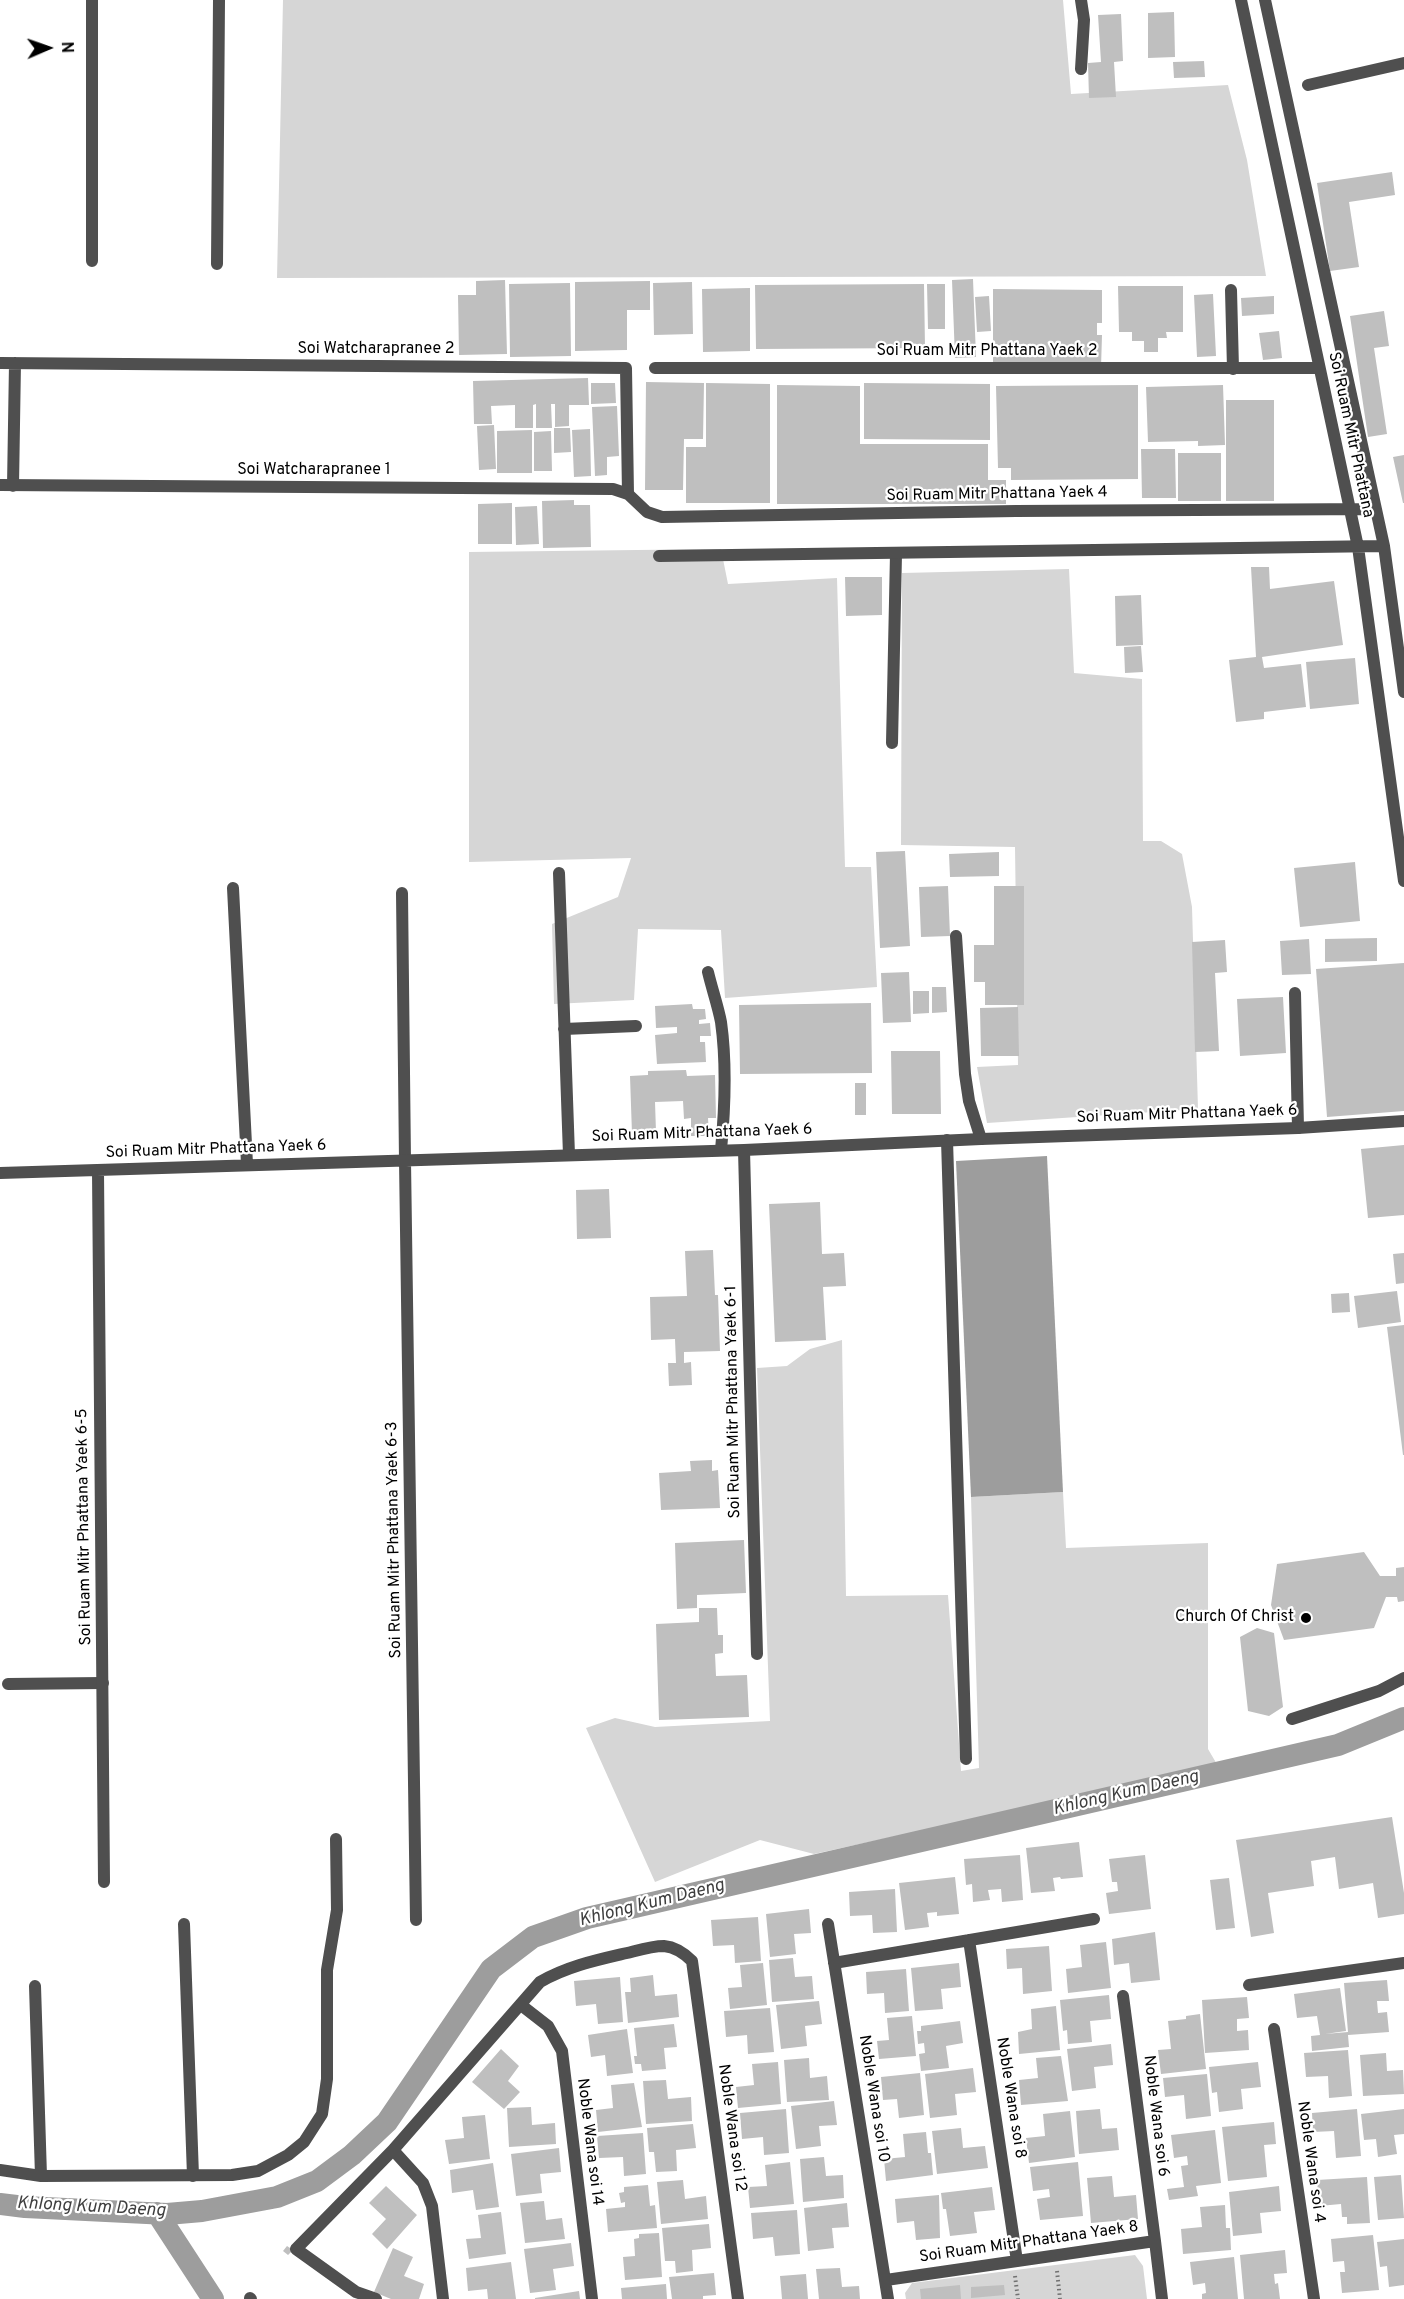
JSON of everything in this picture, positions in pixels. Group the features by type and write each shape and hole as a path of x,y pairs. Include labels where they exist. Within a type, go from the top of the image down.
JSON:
{"street":[{"path":"92,0 92,261"},
{"path":"217,264 219,0"},
{"path":"1081,0 1084,20 1081,69"},
{"name":"Soi Ruam Mitr Phattana","path":"1241,0 1358,547 1404,881"},
{"name":"Soi Ruam Mitr Phattana","path":"1265,0 1384,546 1404,692"},
{"path":"1308,85 1404,63"},
{"path":"1231,290 1233,369"},
{"name":"Soi Watcharapranee 2","path":"0,363 626,368 628,494"},
{"path":"13,486 15,363"},
{"name":"Soi Ruam Mitr Phattana Yaek 2","path":"656,368 1319,368"},
{"name":"Soi Watcharapranee 1","path":"0,485 613,489 628,494"},
{"name":"Soi Ruam Mitr Phattana Yaek 4","path":"628,494 647,512 662,517 1028,510 1375,509"},
{"path":"659,556 1384,546"},
{"path":"892,743 896,554"},
{"path":"559,873 569,1155"},
{"path":"233,888 246,1164"},
{"name":"Soi Ruam Mitr Phattana Yaek 6-3","path":"402,893 416,1920"},
{"path":"956,936 965,1074 969,1101 981,1138"},
{"path":"708,972 721,1021 724,1056 725,1099 721,1150"},
{"path":"1295,993 1298,1128"},
{"path":"564,1029 636,1026"},
{"name":"Soi Ruam Mitr Phattana Yaek 6","path":"0,1173 721,1150 981,1138 1298,1128 1404,1121"},
{"path":"947,1140 966,1759"},
{"name":"Soi Ruam Mitr Phattana Yaek 6-1","path":"744,1149 757,1654"},
{"name":"Soi Ruam Mitr Phattana Yaek 6-5","path":"98,1171 104,1882"},
{"path":"1292,1719 1379,1691 1404,1678"},
{"path":"8,1684 103,1683"},
{"path":"0,2170 41,2176 232,2175 270,2166 304,2142 322,2114 327,2079 327,1970 337,1910 336,1839"},
{"path":"834,1963 1094,1919"},
{"path":"184,1924 193,2176"},
{"name":"Noble Wana soi 10","path":"828,1924 888,2299"},
{"name":"Noble Wana soi 8","path":"969,1940 1015,2261"},
{"name":"Noble Wana soi 12","path":"521,2005 540,1982 558,1971 583,1963 651,1947 665,1946 682,1952 692,1961 738,2299"},
{"path":"1250,1985 1404,1963"},
{"path":"35,1986 41,2176"},
{"name":"Noble Wana soi 6","path":"1123,1996 1155,2241"},
{"path":"375,2299 356,2292 296,2249 393,2150 521,2005"},
{"name":"Noble Wana soi 14","path":"521,2005 548,2026 561,2051 592,2299"},
{"name":"Noble Wana soi 4","path":"1274,2030 1314,2299"},
{"path":"393,2150 423,2183 432,2206 443,2299"},
{"name":"Soi Ruam Mitr Phattana Yaek 8","path":"885,2280 1155,2241 1162,2299"}],"path":[{"path":"1056,2255 1060,2299"},
{"path":"1015,2261 1018,2299"}],"shaded area":[{"path":"283,0 1063,0 1071,94 1228,85 1247,160 1266,276 277,278"},
{"path":"721,549 728,584 837,578 845,867 871,867 877,987 725,998 721,930 638,929 634,1000 554,1004 552,924 618,897 631,858 469,862 469,552"},
{"path":"1069,569 1074,673 1142,679 1143,841 1161,841 1182,854 1192,907 1198,1109 987,1123 977,1067 1018,1065 1015,847 901,845 902,573"},
{"path":"1047,1156 1063,1492 971,1497 956,1161"},
{"path":"842,1340 846,1596 948,1595 961,1771 979,1768 971,1497 1063,1492 1066,1548 1208,1543 1208,1749 1218,1766 814,1854 760,1840 655,1882 586,1728 615,1718 655,1727 770,1721 757,1368 787,1366 810,1349"},
{"path":"1135,2255 1143,2266 1147,2299 906,2299 905,2293 912,2283"}],"building":[{"path":"1174,12 1175,57 1148,58 1148,13"},
{"path":"1121,14 1123,61 1114,62 1116,97 1089,98 1088,63 1101,62 1098,15"},
{"path":"1204,61 1205,77 1174,78 1173,62"},
{"path":"1392,172 1395,195 1349,202 1359,267 1330,271 1317,183"},
{"path":"973,279 976,357 955,358 952,280"},
{"path":"505,280 507,354 459,355 458,295 476,295 476,281"},
{"path":"650,281 650,310 627,310 627,350 575,351 575,282"},
{"path":"692,282 693,334 654,335 653,283"},
{"path":"570,283 571,356 510,357 509,284"},
{"path":"924,284 925,348 756,349 755,285"},
{"path":"927,284 945,284 945,329 928,329"},
{"path":"1118,286 1183,286 1183,332 1166,332 1167,338 1158,338 1158,352 1144,352 1144,341 1132,341 1132,332 1119,332"},
{"path":"750,288 750,351 703,352 702,289"},
{"path":"993,289 1102,290 1102,323 1097,323 1097,335 1102,335 1101,368 993,367"},
{"path":"1213,294 1216,356 1197,357 1194,295"},
{"path":"989,296 991,331 977,332 975,297"},
{"path":"1274,296 1274,314 1242,316 1241,298"},
{"path":"1384,311 1389,346 1374,348 1387,434 1368,437 1350,316"},
{"path":"1279,331 1282,358 1263,360 1259,333"},
{"path":"588,378 589,405 569,405 569,426 555,427 555,404 551,404 552,428 536,428 536,404 533,405 533,428 515,428 515,405 491,406 492,424 474,424 473,381"},
{"path":"646,382 704,383 703,439 684,439 683,490 645,490"},
{"path":"591,383 615,383 616,403 591,404"},
{"path":"706,383 770,384 770,503 686,503 686,447 706,447"},
{"path":"864,383 990,384 990,440 864,439"},
{"path":"777,385 860,386 860,444 988,444 988,480 1006,480 1006,504 777,504"},
{"path":"1138,385 1138,479 1011,480 1011,468 998,468 996,386"},
{"path":"1223,385 1225,445 1198,446 1198,441 1148,442 1146,387"},
{"path":"1226,400 1274,400 1274,501 1226,501"},
{"path":"617,406 619,456 607,457 607,475 595,476 592,407"},
{"path":"494,425 496,469 479,470 477,426"},
{"path":"554,428 570,428 571,452 554,453"},
{"path":"590,429 591,476 574,477 572,430"},
{"path":"532,430 532,473 497,473 497,431"},
{"path":"551,431 552,471 534,471 534,432"},
{"path":"1141,449 1175,449 1176,498 1142,498"},
{"path":"1178,453 1221,453 1221,501 1178,501"},
{"path":"1404,455 1404,503 1403,503 1393,457"},
{"path":"574,500 574,505 590,505 591,547 543,548 542,501"},
{"path":"512,503 512,544 478,544 478,504"},
{"path":"537,506 539,544 516,545 515,507"},
{"path":"1251,567 1269,567 1270,589 1334,581 1343,645 1262,657 1264,668 1301,664 1306,707 1264,712 1264,719 1236,722 1229,660 1256,657"},
{"path":"845,577 882,577 882,615 846,616"},
{"path":"1141,595 1143,645 1116,646 1115,596"},
{"path":"1141,646 1143,672 1125,673 1124,647"},
{"path":"1355,658 1359,704 1310,709 1306,662"},
{"path":"905,851 910,946 880,948 876,852"},
{"path":"999,852 999,876 950,877 949,854"},
{"path":"1355,862 1360,921 1300,927 1294,868"},
{"path":"948,886 950,936 921,937 919,887"},
{"path":"994,886 1024,886 1024,1005 985,1005 985,982 974,982 974,945 994,945"},
{"path":"1377,938 1377,961 1325,962 1325,939"},
{"path":"1309,939 1311,974 1282,975 1280,941"},
{"path":"1225,940 1227,972 1215,973 1219,1051 1195,1052 1192,942"},
{"path":"1404,963 1404,1111 1327,1117 1316,969"},
{"path":"909,972 911,1022 883,1023 881,973"},
{"path":"932,987 946,987 947,1012 932,1013"},
{"path":"913,991 929,991 929,1013 913,1014"},
{"path":"1283,997 1286,1053 1240,1056 1237,999"},
{"path":"871,1003 872,1073 740,1074 739,1005"},
{"path":"692,1004 693,1009 705,1009 706,1019 699,1020 699,1024 710,1023 711,1036 700,1036 700,1042 705,1042 706,1062 657,1064 655,1035 677,1033 677,1027 656,1028 655,1006"},
{"path":"1018,1007 1019,1056 981,1056 980,1008"},
{"path":"891,1051 940,1051 941,1114 892,1114"},
{"path":"686,1070 687,1076 715,1075 716,1118 708,1118 709,1136 691,1136 691,1118 684,1119 683,1101 655,1102 656,1132 632,1134 630,1076 648,1075 648,1071"},
{"path":"855,1083 866,1083 866,1115 855,1115"},
{"path":"1261,1106 1282,1106 1282,1117 1258,1117"},
{"path":"1404,1145 1404,1215 1368,1218 1361,1149"},
{"path":"609,1189 611,1238 577,1239 576,1190"},
{"path":"820,1202 822,1254 844,1253 846,1286 823,1287 826,1340 775,1342 769,1204"},
{"path":"713,1250 715,1295 718,1295 720,1351 684,1352 684,1363 691,1362 692,1385 669,1386 668,1363 676,1363 675,1339 651,1340 650,1297 687,1296 685,1251"},
{"path":"1404,1253 1404,1283 1396,1284 1393,1254"},
{"path":"1397,1291 1401,1322 1358,1328 1354,1296"},
{"path":"1349,1293 1350,1312 1332,1313 1331,1294"},
{"path":"1404,1325 1404,1455 1403,1455 1387,1327"},
{"path":"712,1460 712,1471 718,1470 720,1508 661,1510 659,1473 691,1471 690,1461"},
{"path":"744,1540 746,1593 697,1595 697,1608 677,1609 675,1543"},
{"path":"1364,1552 1380,1576 1396,1576 1396,1568 1404,1567 1404,1601 1398,1602 1397,1597 1386,1597 1374,1628 1284,1640 1271,1605 1277,1564"},
{"path":"699,1608 717,1608 718,1635 723,1635 723,1653 715,1654 716,1676 747,1675 749,1717 659,1720 656,1624 699,1622"},
{"path":"1257,1628 1274,1633 1283,1707 1269,1716 1248,1711 1240,1637"},
{"path":"1392,1817 1404,1893 1404,1914 1378,1918 1373,1883 1339,1889 1335,1857 1311,1861 1314,1886 1268,1893 1274,1933 1251,1937 1236,1840"},
{"path":"1079,1842 1083,1877 1053,1878 1055,1891 1031,1893 1026,1848"},
{"path":"1020,1855 1023,1900 1002,1902 1001,1889 988,1890 990,1900 973,1902 972,1884 966,1885 964,1859"},
{"path":"1145,1855 1151,1909 1109,1914 1106,1893 1118,1891 1117,1882 1112,1882 1109,1859"},
{"path":"955,1877 959,1914 937,1916 937,1912 927,1913 929,1927 905,1930 899,1883"},
{"path":"1229,1878 1235,1928 1216,1930 1210,1880"},
{"path":"895,1889 897,1932 873,1933 872,1915 850,1916 849,1892"},
{"path":"809,1909 811,1933 794,1934 796,1954 770,1957 766,1914"},
{"path":"758,1917 761,1961 735,1963 734,1945 713,1946 711,1920"},
{"path":"1155,1932 1160,1980 1131,1983 1129,1963 1114,1965 1112,1939"},
{"path":"1106,1942 1111,1988 1068,1993 1066,1969 1082,1967 1080,1945"},
{"path":"1049,1946 1052,1991 1023,1994 1022,1968 1007,1969 1006,1949"},
{"path":"793,1958 795,1977 812,1976 814,1999 772,2002 769,1960"},
{"path":"763,1963 767,2005 730,2009 728,1988 742,1987 740,1965"},
{"path":"959,1963 961,1987 941,1989 943,2009 915,2011 911,1968"},
{"path":"906,1969 909,2011 885,2013 884,1993 867,1994 866,1972"},
{"path":"653,1975 655,1996 677,1994 679,2017 628,2023 625,1992 631,1992 630,1978"},
{"path":"620,1977 623,2022 598,2024 596,2004 576,2006 574,1981"},
{"path":"1387,1980 1389,2001 1377,2001 1378,2013 1387,2012 1389,2032 1348,2035 1349,2047 1312,2051 1311,2036 1320,2035 1317,2016 1297,2018 1294,1994 1340,1988 1346,2031 1325,2034 1348,2032 1344,1983"},
{"path":"1109,1995 1111,2019 1090,2021 1092,2042 1068,2044 1067,2030 1063,2031 1060,2000"},
{"path":"1247,1997 1249,2018 1237,2019 1237,2031 1248,2030 1249,2050 1205,2053 1202,2000"},
{"path":"819,2001 822,2024 805,2026 807,2046 781,2049 776,2005"},
{"path":"1056,2006 1060,2050 1019,2054 1018,2032 1032,2029 1031,2009"},
{"path":"770,2008 774,2052 748,2054 747,2035 726,2037 724,2011"},
{"path":"1200,2014 1206,2069 1161,2074 1158,2050 1171,2049 1168,2021 1186,2019 1186,2016"},
{"path":"912,2016 916,2056 879,2059 877,2041 889,2040 887,2018"},
{"path":"960,2021 963,2043 946,2046 949,2068 921,2071 919,2054 925,2053 924,2043 918,2044 917,2031 921,2031 921,2026"},
{"path":"674,2024 677,2047 664,2048 666,2069 642,2071 641,2064 635,2064 634,2056 637,2056 634,2028"},
{"path":"627,2029 633,2073 607,2076 605,2055 591,2057 588,2035"},
{"path":"1111,2044 1113,2065 1094,2067 1096,2088 1072,2091 1067,2049"},
{"path":"501,2049 519,2066 508,2081 520,2092 504,2109 472,2082"},
{"path":"1348,2050 1352,2096 1329,2098 1328,2076 1306,2077 1304,2053"},
{"path":"1386,2053 1387,2071 1403,2070 1404,2094 1363,2096 1360,2055"},
{"path":"1061,2056 1068,2101 1021,2105 1019,2080 1038,2078 1036,2058"},
{"path":"809,2058 810,2078 827,2076 829,2100 787,2102 784,2060"},
{"path":"778,2062 781,2104 738,2108 736,2087 754,2085 752,2064"},
{"path":"1258,2062 1261,2087 1241,2089 1243,2109 1219,2112 1217,2092 1212,2093 1209,2067"},
{"path":"973,2068 976,2092 955,2094 957,2115 930,2118 925,2074"},
{"path":"920,2073 924,2115 899,2118 897,2099 883,2100 881,2077"},
{"path":"1207,2074 1211,2116 1186,2119 1184,2095 1165,2097 1163,2078"},
{"path":"666,2080 668,2099 691,2097 692,2121 646,2124 643,2081"},
{"path":"634,2083 642,2127 598,2132 596,2110 613,2108 611,2085"},
{"path":"834,2101 837,2125 819,2126 821,2146 796,2149 791,2106"},
{"path":"531,2107 532,2125 555,2123 556,2144 509,2147 507,2108"},
{"path":"786,2109 789,2153 764,2155 763,2137 742,2139 740,2113"},
{"path":"1100,2109 1102,2129 1117,2128 1119,2150 1079,2154 1076,2111"},
{"path":"1357,2109 1361,2156 1336,2158 1334,2131 1313,2132 1312,2113"},
{"path":"1404,2109 1404,2134 1394,2135 1397,2154 1378,2157 1376,2139 1364,2140 1361,2114"},
{"path":"1070,2111 1075,2157 1029,2163 1026,2138 1045,2136 1043,2114"},
{"path":"485,2115 490,2159 449,2164 445,2140 464,2138 462,2117"},
{"path":"1274,2122 1276,2144 1264,2145 1267,2177 1228,2181 1222,2127"},
{"path":"693,2124 696,2148 676,2150 677,2171 656,2172 654,2152 649,2152 647,2128"},
{"path":"961,2128 963,2148 985,2146 988,2168 937,2174 932,2131"},
{"path":"1215,2130 1221,2183 1196,2186 1198,2196 1169,2200 1167,2189 1184,2187 1181,2166 1188,2165 1187,2156 1174,2158 1171,2135"},
{"path":"926,2132 933,2175 886,2181 884,2159 905,2157 903,2134"},
{"path":"643,2133 646,2174 624,2176 623,2157 599,2158 597,2136"},
{"path":"559,2148 561,2172 540,2174 542,2193 516,2196 511,2154"},
{"path":"824,2157 826,2176 843,2175 844,2198 803,2202 800,2159"},
{"path":"790,2162 794,2204 750,2208 748,2187 767,2186 765,2165"},
{"path":"1078,2162 1083,2216 1040,2220 1037,2199 1050,2197 1049,2189 1033,2191 1030,2167"},
{"path":"493,2163 499,2207 476,2210 473,2190 452,2193 450,2170"},
{"path":"1401,2175 1404,2218 1378,2220 1374,2177"},
{"path":"1112,2176 1114,2197 1136,2195 1138,2219 1091,2223 1087,2178"},
{"path":"1367,2177 1370,2223 1347,2224 1347,2217 1342,2217 1341,2204 1319,2206 1317,2180"},
{"path":"683,2180 685,2199 706,2196 708,2219 661,2224 657,2182"},
{"path":"648,2185 650,2206 655,2205 657,2228 608,2232 606,2209 625,2207 625,2202 621,2203 619,2193 624,2192 624,2187"},
{"path":"386,2186 417,2215 387,2249 372,2234 386,2219 369,2203"},
{"path":"1279,2186 1281,2211 1260,2213 1262,2233 1233,2236 1229,2192"},
{"path":"992,2187 995,2210 974,2212 977,2233 950,2236 941,2193"},
{"path":"939,2195 940,2238 916,2240 914,2221 897,2223 895,2199"},
{"path":"544,2201 546,2220 562,2218 565,2239 525,2243 520,2203"},
{"path":"847,2203 849,2227 832,2228 834,2248 808,2251 804,2208"},
{"path":"1225,2205 1226,2228 1230,2228 1231,2250 1183,2254 1181,2229 1202,2227 1200,2207"},
{"path":"797,2210 800,2254 775,2256 773,2237 753,2239 751,2213"},
{"path":"501,2212 506,2254 469,2259 466,2239 481,2238 478,2215"},
{"path":"709,2224 711,2248 692,2250 693,2271 676,2273 675,2261 665,2261 662,2228"},
{"path":"659,2233 662,2277 625,2280 623,2257 635,2256 634,2239 639,2238 639,2234"},
{"path":"1373,2235 1379,2290 1342,2293 1340,2272 1345,2272 1344,2261 1333,2262 1331,2239"},
{"path":"1404,2239 1404,2285 1389,2287 1387,2266 1380,2267 1377,2242"},
{"path":"571,2243 574,2266 553,2269 556,2290 530,2293 524,2249"},
{"path":"287,2246 293,2250 288,2255 283,2251"},
{"path":"393,2248 413,2257 404,2276 424,2284 419,2299 391,2299 374,2292"},
{"path":"1285,2250 1287,2273 1274,2274 1280,2299 1244,2299 1240,2255"},
{"path":"1234,2257 1238,2299 1202,2299 1202,2294 1206,2293 1205,2283 1193,2285 1190,2262"},
{"path":"511,2262 516,2299 488,2299 487,2289 468,2291 466,2268"},
{"path":"840,2268 842,2287 859,2286 860,2299 819,2299 816,2269"},
{"path":"714,2273 716,2295 703,2296 703,2299 672,2299 669,2277"},
{"path":"806,2274 808,2299 782,2299 780,2276"},
{"path":"666,2284 667,2299 622,2299 621,2288"},
{"path":"960,2285 961,2299 921,2299 920,2289"},
{"path":"1004,2285 1005,2295 971,2298 971,2287"},
{"path":"579,2291 580,2299 535,2299 535,2298"}],"waterway":[{"name":"Khlong Kum Daeng","path":"0,2204 167,2214 202,2211 277,2197 317,2181 352,2155 387,2122 491,1969 533,1937 587,1918 1338,1745 1404,1718"},
{"path":"157,2213 213,2299"}],"place":[{"name":"Church Of Christ","path":"1306,1618"}]}
